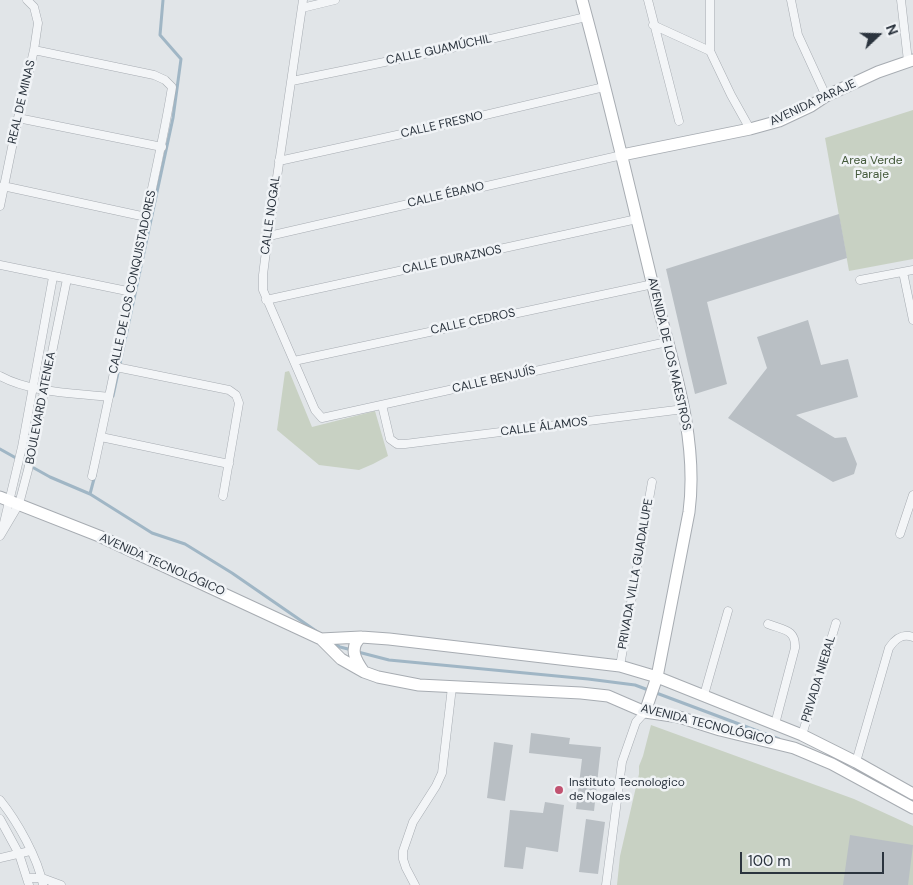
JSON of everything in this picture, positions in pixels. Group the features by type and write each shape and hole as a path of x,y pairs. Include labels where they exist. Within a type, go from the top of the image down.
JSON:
{"main road":[{"name":"AVENIDA DE LOS MAESTROS","path":"582,0 684,409 691,459 692,488 656,679 647,708"},
{"name":"AVENIDA PARAJE","path":"622,155 750,130 779,121 826,96 878,72 910,61"},
{"name":"AVENIDA TECNOLÓGICO","path":"9,501 117,544 321,639 341,659 364,672 378,677 419,685 608,696 720,730 794,748 832,764 913,808"},
{"name":"AVENIDA TECNOLÓGICO","path":"321,639 361,637 389,639 620,666 704,695 802,735 856,762 913,794"},
{"path":"361,637 354,645 353,651 358,664 364,672"}],"street":[{"name":"REAL DE MINAS","path":"0,206 34,50 38,22 34,7 27,0"},
{"path":"302,4 335,0"},
{"path":"648,0 653,26 679,121"},
{"path":"710,0 710,51 750,130"},
{"path":"791,0 796,28 803,49 826,96"},
{"path":"901,0 910,61"},
{"name":"CALLE NOGAL","path":"302,4 263,275 263,290 315,410 322,418"},
{"name":"CALLE GUAMÚCHIL","path":"292,81 443,50 586,17"},
{"path":"653,26 710,51"},
{"name":"CALLE DE LOS CONQUISTADORES","path":"34,50 154,75 165,80 172,87 162,147 92,476"},
{"name":"CALLE FRESNO","path":"279,161 604,87"},
{"path":"18,118 162,147"},
{"name":"CALLE ÉBANO","path":"269,236 622,155"},
{"path":"3,186 146,217"},
{"name":"CALLE DURAZNOS","path":"266,300 637,219"},
{"path":"0,265 132,292"},
{"path":"860,280 913,270"},
{"path":"903,272 913,320"},
{"name":"BOULEVARD ATENEA","path":"1,534 22,447 53,276"},
{"name":"BOULEVARD ATENEA","path":"1,534 9,501 28,470 33,452 67,279"},
{"name":"CALLE CEDROS","path":"294,361 652,284"},
{"name":"CALLE BENJUÍS","path":"322,418 668,342"},
{"path":"116,367 233,392 238,398 239,403 223,496"},
{"path":"0,376 33,387 109,397"},
{"name":"CALLE ÁLAMOS","path":"382,405 390,439 397,444 684,409"},
{"path":"101,437 229,464"},
{"name":"PRIVADA VILLA GUADALUPE","path":"620,666 652,482"},
{"path":"900,534 913,495"},
{"path":"704,695 728,611"},
{"name":"PRIVADA NIEBAL","path":"802,735 836,623"},
{"path":"768,624 790,632 796,642 775,724"},
{"path":"856,762 889,648 897,638 909,635 913,637"},
{"path":"415,885 406,868 403,852 413,822 442,773 452,687"},
{"path":"606,885 615,804 622,762 636,722 647,708"},
{"path":"0,800 14,820 30,851 42,882"},
{"path":"0,819 19,854 29,882 61,885"},
{"path":"0,858 30,851"}],"green space":[{"name":"Area Verde Paraje","path":"913,110 913,259 849,271 825,138"},
{"path":"289,371 312,427 375,411 388,456 359,470 319,465 277,430 285,372"},
{"path":"651,725 854,799 913,826 913,885 617,885 620,856 639,774 639,766"}],"building":[{"path":"839,214 847,258 707,302 727,384 695,394 666,269"},
{"path":"808,320 821,365 848,359 858,397 796,415 835,438 846,437 857,464 854,474 833,482 728,418 767,368 757,337"},
{"path":"531,733 570,738 569,744 601,747 594,811 576,809 582,759 529,753"},
{"path":"494,742 513,745 505,801 487,798"},
{"path":"545,802 564,805 558,852 526,847 523,869 504,867 510,810 543,813"},
{"path":"586,819 605,822 598,874 579,872"},
{"path":"850,835 913,845 908,885 843,885"}],"waterway":[{"path":"113,396 173,118 181,59 160,35 163,0"},
{"path":"0,449 50,477 90,494 152,533 185,544 232,573 319,633"},
{"path":"90,494 95,475"},
{"path":"332,642 340,647 352,650"},
{"path":"358,652 389,660 635,685 779,739"},
{"path":"898,794 913,801"}],"place":[{"name":"Instituto Tecnologico de Nogales","path":"559,790"}]}
